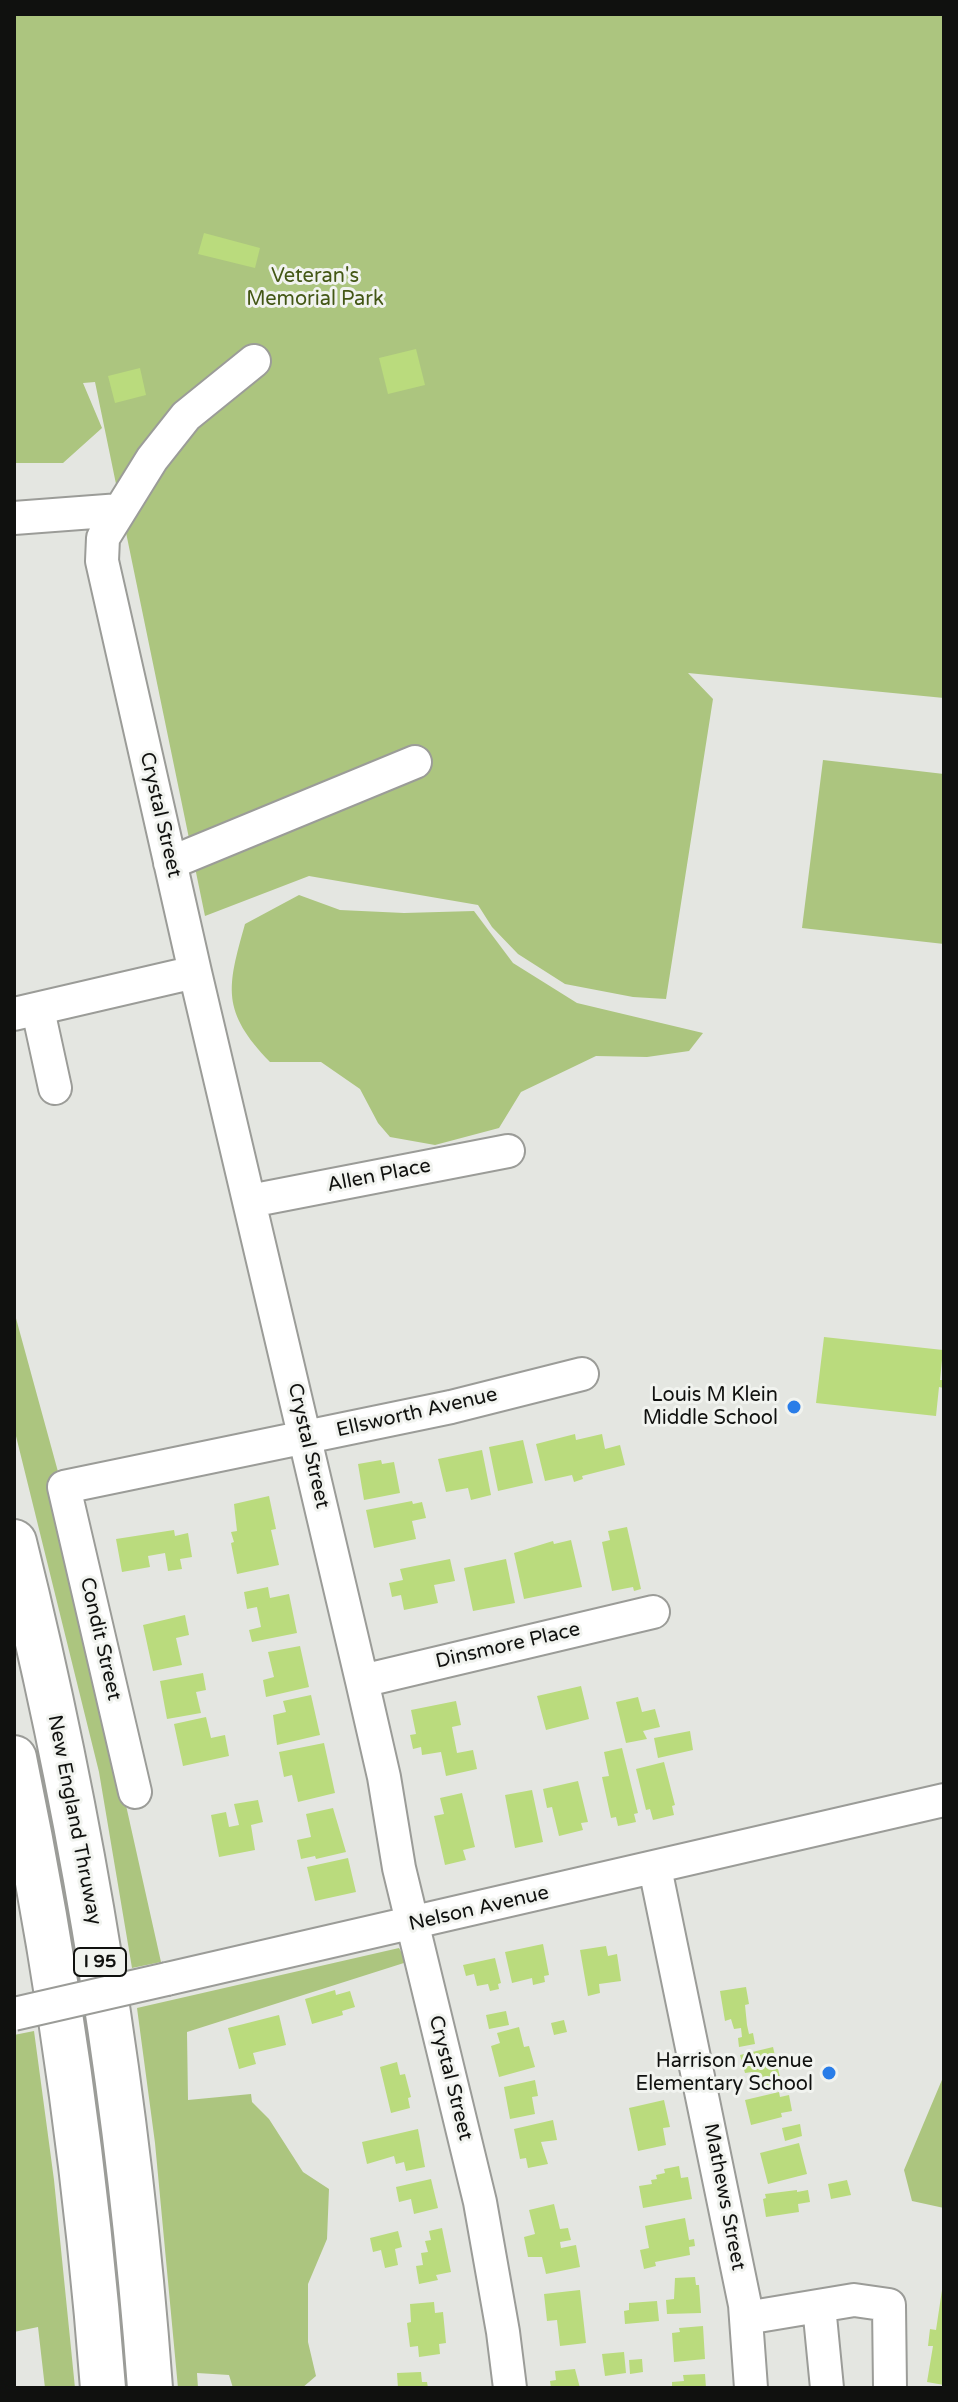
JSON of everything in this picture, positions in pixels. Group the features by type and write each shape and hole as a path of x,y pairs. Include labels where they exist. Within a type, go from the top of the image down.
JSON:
{"highway":[{"name":"New England Thruway","path":"14,1542 54,1713 94,1926 125,2137 150,2388"},
{"name":"I 95","path":"14,1758 39,1885 70,2084 88,2222 103,2388"}],"street":[{"name":"Crystal Street","path":"254,361 186,416 152,459 103,538 102,561 195,972 307,1437 413,1924 480,2202 510,2388"},
{"path":"14,518 120,510"},
{"path":"170,863 415,762"},
{"path":"55,1088 26,1012 195,972"},
{"name":"Allen Place","path":"250,1201 508,1151"},
{"name":"Ellsworth Avenue","path":"64,1487 451,1407 582,1374"},
{"name":"Condit Street","path":"64,1487 135,1792"},
{"name":"Dinsmore Place","path":"362,1681 653,1612"},
{"name":"Nelson Avenue","path":"14,2014 655,1868 943,1790"},
{"name":"Mathews Street","path":"655,1868 746,2318 751,2388"},
{"path":"746,2318 854,2300 889,2305 890,2388"},
{"path":"819,2306 827,2388"}],"green space":[{"name":"Veteran's Memorial Park","path":"14,14 944,14 944,698 688,673 713,699 666,999 633,997 565,984 518,954 492,927 478,905 309,876 205,916 95,382 83,383 102,428 63,463 14,463"},
{"path":"823,760 944,774 944,944 802,928"},
{"path":"299,895 340,910 404,913 474,911 513,963 577,1003 703,1033 689,1051 647,1057 596,1056 521,1092 499,1128 435,1145 390,1137 378,1123 360,1089 321,1062 270,1062 254,1044 236,1013 232,982 245,924"},
{"path":"14,1311 60,1479 56,1492 161,1962 132,1968 99,1772 14,1428"},
{"path":"399,1948 407,1962 187,2032 188,2100 251,2094 252,2102 269,2119 303,2172 329,2189 327,2239 308,2284 308,2342 316,2376 302,2388 233,2388 229,2375 197,2373 198,2388 178,2388 155,2143 137,2008"},
{"path":"34,2031 54,2180 75,2388 45,2388 38,2327 14,2332 14,2035"},
{"path":"944,2075 944,2208 912,2201 904,2170"}],"building":[{"path":"204,233 260,248 255,268 198,254"},
{"path":"416,349 425,385 388,394 379,358"},
{"path":"140,368 146,395 115,403 108,376"},
{"path":"824,1337 943,1350 940,1380 944,1380 944,1388 939,1387 936,1416 816,1403"},
{"path":"575,1434 576,1440 602,1434 605,1449 620,1445 625,1465 582,1476 583,1479 574,1482 572,1475 545,1481 536,1444"},
{"path":"523,1440 533,1483 498,1491 489,1447"},
{"path":"482,1450 491,1495 471,1500 468,1488 446,1492 438,1459"},
{"path":"381,1460 382,1464 394,1462 400,1493 364,1500 358,1464"},
{"path":"269,1496 276,1529 271,1530 279,1565 237,1574 231,1543 234,1542 231,1532 237,1531 234,1504"},
{"path":"412,1501 413,1504 422,1502 426,1518 412,1521 416,1539 374,1548 366,1510"},
{"path":"627,1527 641,1589 634,1591 633,1587 612,1591 602,1542 610,1540 608,1531"},
{"path":"174,1530 175,1536 188,1533 192,1557 180,1559 182,1569 168,1571 165,1553 148,1556 150,1567 122,1572 116,1539"},
{"path":"571,1540 582,1587 524,1599 514,1553 553,1541 554,1544"},
{"path":"450,1559 455,1581 434,1585 438,1603 404,1610 401,1595 392,1597 389,1583 403,1580 400,1569"},
{"path":"506,1559 515,1603 473,1611 464,1568"},
{"path":"268,1587 270,1598 289,1594 297,1633 252,1642 249,1630 261,1627 257,1607 247,1609 244,1592"},
{"path":"185,1615 189,1635 176,1638 182,1665 153,1671 143,1625"},
{"path":"300,1646 309,1687 266,1697 263,1680 274,1677 268,1652"},
{"path":"203,1673 206,1690 196,1692 201,1713 167,1719 160,1681"},
{"path":"581,1686 589,1719 546,1730 537,1696"},
{"path":"311,1695 320,1735 277,1745 273,1715 286,1712 283,1701"},
{"path":"638,1697 642,1712 655,1709 660,1727 643,1731 647,1739 626,1743 616,1702"},
{"path":"456,1701 461,1725 452,1727 457,1753 473,1750 477,1769 446,1776 441,1752 422,1755 421,1747 413,1749 410,1735 416,1734 411,1710"},
{"path":"206,1717 211,1738 225,1735 229,1756 183,1766 174,1724"},
{"path":"690,1731 693,1750 658,1758 654,1738"},
{"path":"324,1743 335,1793 298,1802 292,1775 284,1777 279,1752"},
{"path":"622,1748 638,1813 634,1814 636,1822 618,1826 616,1817 611,1818 602,1777 609,1776 604,1752"},
{"path":"664,1762 675,1805 672,1806 674,1815 653,1820 650,1809 646,1810 636,1769"},
{"path":"578,1781 588,1822 581,1823 583,1830 559,1836 552,1807 547,1808 543,1789"},
{"path":"532,1790 543,1842 515,1848 505,1795"},
{"path":"462,1793 475,1847 463,1850 466,1860 445,1865 434,1816 444,1814 440,1798"},
{"path":"258,1800 263,1822 251,1825 255,1850 219,1857 211,1815 226,1812 229,1827 239,1825 234,1804"},
{"path":"333,1808 346,1852 301,1859 297,1840 311,1837 306,1814"},
{"path":"348,1858 356,1892 315,1901 307,1867"},
{"path":"543,1944 549,1975 544,1976 545,1982 533,1985 532,1978 512,1983 505,1952"},
{"path":"606,1946 608,1956 617,1954 621,1981 599,1984 600,1993 588,1996 580,1950"},
{"path":"495,1958 501,1983 498,1984 499,1989 490,1991 488,1984 477,1986 474,1974 466,1976 463,1965"},
{"path":"746,1987 749,2004 745,2005 747,2025 749,2034 753,2033 755,2044 739,2047 741,2028 734,2029 731,2019 725,2021 720,1991"},
{"path":"335,1990 336,1995 350,1991 355,2007 342,2011 343,2015 312,2024 305,1999"},
{"path":"506,2011 509,2025 489,2029 486,2015"},
{"path":"279,2015 286,2045 253,2053 256,2064 239,2069 228,2028"},
{"path":"564,2020 567,2032 554,2035 551,2023"},
{"path":"519,2027 524,2047 529,2046 535,2067 499,2077 491,2046 500,2043 497,2033"},
{"path":"773,2047 782,2086 757,2091 752,2072 745,2073 740,2055"},
{"path":"397,2062 400,2075 405,2074 411,2097 408,2098 410,2108 391,2113 380,2067"},
{"path":"535,2080 538,2096 532,2097 535,2114 510,2119 504,2087"},
{"path":"779,2092 780,2097 789,2095 792,2111 781,2113 782,2117 751,2125 745,2100"},
{"path":"664,2100 670,2127 663,2128 666,2145 638,2151 629,2108"},
{"path":"553,2120 557,2140 541,2142 548,2164 528,2168 526,2158 520,2159 514,2129"},
{"path":"800,2124 802,2136 785,2141 782,2128"},
{"path":"418,2129 425,2167 406,2171 404,2162 396,2164 394,2156 367,2164 362,2142"},
{"path":"799,2143 807,2174 768,2184 760,2153"},
{"path":"679,2166 681,2178 688,2177 692,2199 643,2208 639,2186 652,2184 651,2180 657,2179 656,2175 665,2173 664,2169"},
{"path":"431,2179 438,2208 414,2214 411,2199 399,2202 396,2187"},
{"path":"847,2180 851,2195 831,2199 828,2184"},
{"path":"808,2190 810,2202 798,2204 799,2212 766,2217 765,2194"},
{"path":"554,2204 560,2229 568,2228 571,2240 560,2242 561,2248 576,2245 580,2267 546,2274 542,2257 528,2257 524,2237 535,2234 529,2210"},
{"path":"685,2218 689,2240 694,2239 695,2246 689,2247 690,2255 655,2262 656,2266 644,2269 640,2250 649,2248 645,2226"},
{"path":"442,2228 451,2272 436,2275 438,2280 419,2284 416,2266 423,2265 421,2253 428,2252 425,2241 431,2240 429,2231"},
{"path":"398,2231 402,2247 395,2249 398,2265 385,2268 381,2250 373,2252 370,2238"},
{"path":"695,2277 696,2285 699,2285 701,2313 667,2314 666,2300 674,2299 675,2278"},
{"path":"580,2290 586,2343 560,2346 557,2320 547,2321 544,2294"},
{"path":"942,2290 944,2385 927,2382 933,2346 928,2346 930,2329 936,2330"},
{"path":"657,2301 659,2321 625,2324 624,2311 629,2310 629,2303"},
{"path":"434,2302 435,2313 443,2312 446,2343 439,2344 440,2354 419,2357 418,2346 410,2347 407,2323 411,2322 410,2304"},
{"path":"703,2326 705,2359 674,2362 672,2333 680,2332 679,2328"},
{"path":"624,2352 626,2373 605,2376 602,2354"},
{"path":"642,2359 643,2372 630,2374 629,2360"},
{"path":"575,2369 580,2388 551,2388 550,2381 556,2380 555,2371"},
{"path":"421,2372 422,2382 427,2382 428,2388 398,2388 397,2373"},
{"path":"705,2374 706,2388 672,2388 672,2382 684,2381 683,2375"}],"place":[{"name":"Louis M Klein Middle School","path":"794,1407"},
{"name":"Harrison Avenue Elementary School","path":"829,2073"}]}
